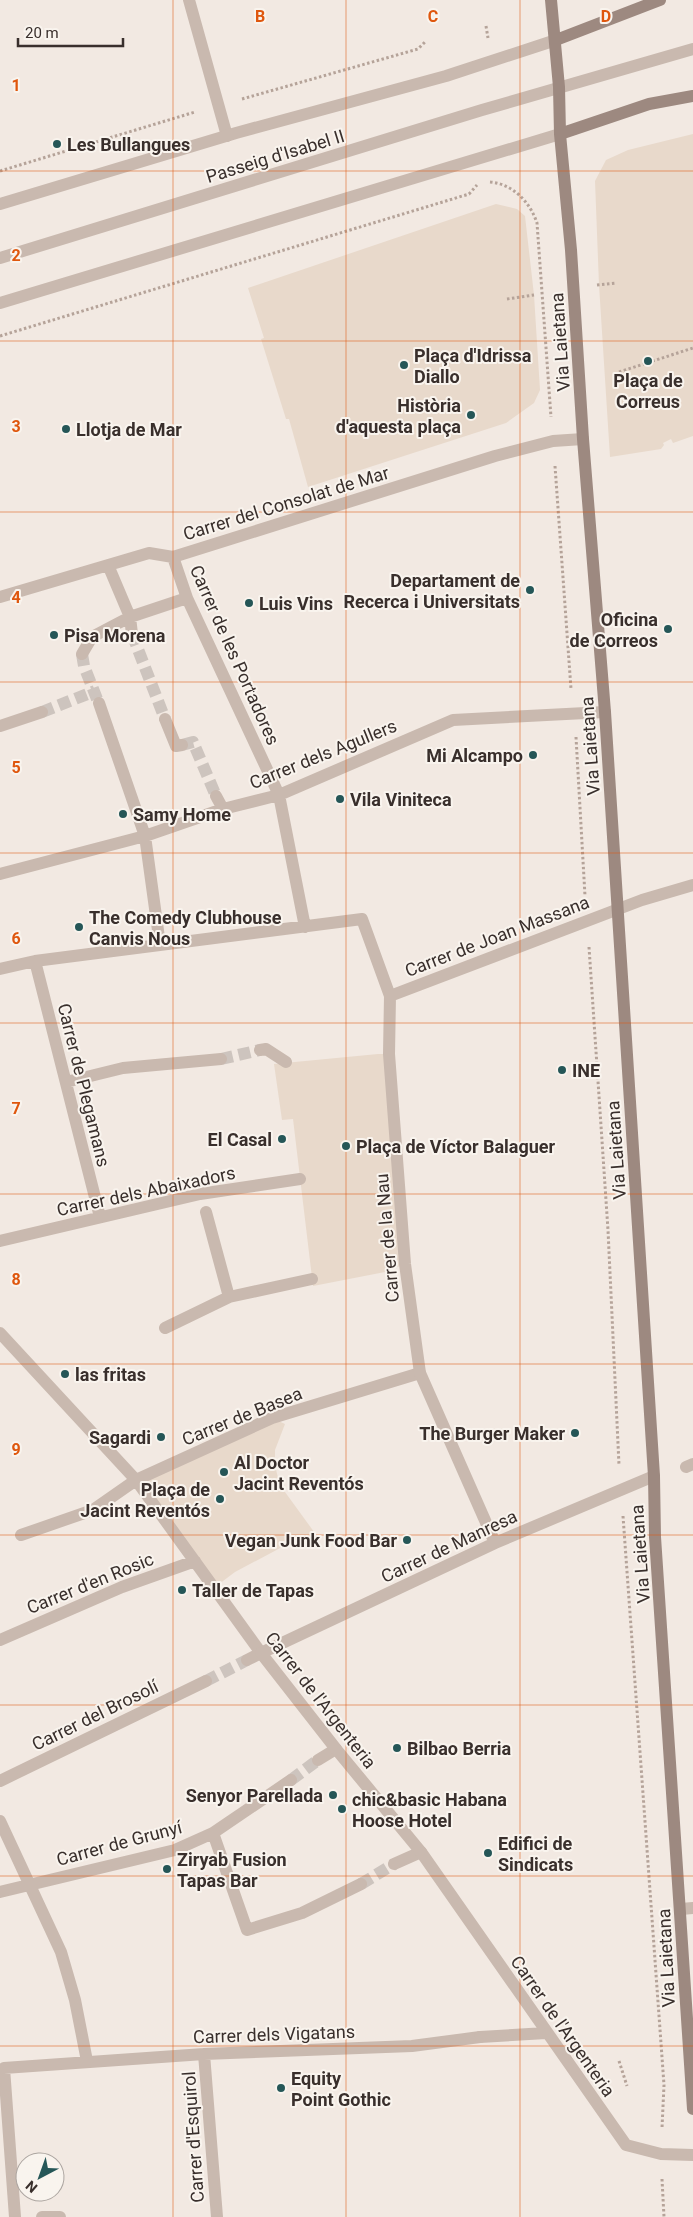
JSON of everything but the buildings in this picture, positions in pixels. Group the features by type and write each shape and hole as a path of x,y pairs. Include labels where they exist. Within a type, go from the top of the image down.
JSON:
{"main road":[{"name":"Via Laietana","path":"551,0 556,40 560,134 573,278 583,439 605,712 654,1476 655,1537 687,1909 693,2108"},
{"path":"556,40 660,0"},
{"path":"560,134 650,104 693,96"}],"street":[{"path":"189,0 227,136"},
{"name":"Passeig d'Isabel II","path":"0,204 227,136 446,76 556,40"},
{"name":"Passeig d'Isabel II","path":"0,258 559,87 693,49"},
{"path":"0,303 560,134"},
{"name":"Carrer del Consolat de Mar","path":"0,597 149,553 173,556 495,456 553,440 583,439"},
{"name":"Carrer de les Portadores","path":"173,556 188,598 279,795 305,927"},
{"path":"108,565 130,618 132,634"},
{"path":"82,654 92,637 130,618 188,598"},
{"path":"99,704 145,836 160,944"},
{"path":"0,726 42,712"},
{"name":"Carrer dels Agullers","path":"0,874 145,836 223,809 279,795 453,720 605,712"},
{"path":"165,719 176,746 182,745"},
{"path":"216,796 223,809"},
{"name":"Carrer de Joan Massana","path":"390,996 642,900 693,885"},
{"name":"Carrer de la Nau","path":"305,927 362,919 390,996 389,1054 405,1264 420,1373 495,1543"},
{"path":"0,969 36,961 305,927"},
{"name":"Carrer de Plegamans","path":"36,961 100,1217"},
{"path":"260,1050 266,1049 286,1062"},
{"path":"66,1082 123,1068 221,1059"},
{"name":"Carrer dels Abaixadors","path":"0,1237 200,1194 300,1179"},
{"path":"206,1212 229,1297"},
{"path":"165,1328 229,1297 312,1280"},
{"name":"Carrer de l'Argenteria","path":"0,1333 136,1480 261,1653 336,1749 421,1852 626,2145 661,2154 693,2155"},
{"name":"Carrer de Basea","path":"21,1535 93,1510 136,1480 272,1418 420,1373"},
{"name":"Carrer de Manresa","path":"261,1653 495,1543 654,1476"},
{"name":"Carrer d'en Rosic","path":"0,1640 122,1586 195,1561"},
{"path":"247,1660 261,1653"},
{"name":"Carrer del Brosolí","path":"0,1781 206,1681"},
{"path":"318,1760 336,1749"},
{"name":"Carrer de Grunyí","path":"0,1892 175,1850 213,1833 291,1780"},
{"path":"0,1821 61,1952 75,2000 86,2061"},
{"path":"213,1833 247,1930 302,1913 361,1884"},
{"path":"394,1864 421,1852"},
{"name":"Carrer dels Vigatans","path":"15,2217 4,2068 204,2054 412,2046 480,2037 546,2033"},
{"name":"Carrer d'Esquirol","path":"204,2054 217,2217"},
{"path":"42,2217 60,2216"}],"path":[{"path":"486,26 488,39"},
{"path":"486,182 504,184 513,190 533,210 537,223 570,678 575,715 586,922 608,1230 621,1489 627,1550 664,2085 661,2154 664,2217"},
{"path":"0,336 469,194 480,183"},
{"name":"Via Laietana","path":"592,286 616,283"},
{"name":"Via Laietana","path":"507,299 534,295"},
{"path":"619,372 693,348"},
{"path":"619,2061 627,2086"}],"shaded area":[{"name":"Plaça de Correus","path":"693,134 693,436 673,443 671,439 663,443 664,445 661,449 610,457 599,285 595,181 606,160 628,150"},
{"name":"Plaça d'Idrissa Diallo","path":"496,204 517,209 525,216 534,295 540,390 534,403 506,423 308,487 289,419 286,419 261,339 264,338 248,288"},
{"name":"Plaça de Víctor Balaguer","path":"389,1054 405,1264 385,1272 313,1286 293,1119 282,1120 274,1064"},
{"name":"Plaça de Jacint Reventós","path":"272,1418 285,1424 275,1450 275,1465 278,1478 285,1492 317,1536 317,1539 311,1543 295,1543 284,1546 235,1572 215,1587 136,1480"}],"tunnel":[{"path":"132,634 165,719"},
{"path":"82,654 84,666 97,699"},
{"path":"42,712 95,691"},
{"path":"182,745 193,742 216,796"},
{"path":"221,1059 260,1050"},
{"path":"206,1681 247,1660"},
{"path":"291,1780 318,1760"},
{"path":"361,1884 394,1864"}],"place":[{"name":"Les Bullangues","path":"57,144"},
{"name":"Plaça de Correus","path":"648,361"},
{"name":"Plaça d'Idrissa Diallo","path":"404,365"},
{"name":"Història d'aquesta plaça","path":"471,415"},
{"name":"Llotja de Mar","path":"66,429"},
{"name":"Departament de Recerca i Universitats","path":"530,590"},
{"name":"Luis Vins","path":"249,603"},
{"name":"Oficina de Correos","path":"668,629"},
{"name":"Pisa Morena","path":"54,635"},
{"name":"Mi Alcampo","path":"533,755"},
{"name":"Vila Viniteca","path":"340,799"},
{"name":"Samy Home","path":"123,814"},
{"name":"The Comedy Clubhouse Canvis Nous","path":"79,927"},
{"name":"INE","path":"562,1070"},
{"name":"El Casal","path":"282,1139"},
{"name":"Plaça de Víctor Balaguer","path":"346,1146"},
{"name":"las fritas","path":"65,1374"},
{"name":"The Burger Maker","path":"575,1433"},
{"name":"Sagardi","path":"161,1437"},
{"name":"Al Doctor Jacint Reventós","path":"224,1472"},
{"name":"Plaça de Jacint Reventós","path":"220,1499"},
{"name":"Vegan Junk Food Bar","path":"407,1540"},
{"name":"Taller de Tapas","path":"182,1590"},
{"name":"Bilbao Berria","path":"397,1748"},
{"name":"Senyor Parellada","path":"333,1795"},
{"name":"chic&basic Habana Hoose Hotel","path":"342,1809"},
{"name":"Edifici de Sindicats","path":"488,1853"},
{"name":"Ziryab Fusion Tapas Bar","path":"167,1869"},
{"name":"Equity Point Gothic","path":"281,2088"}]}
